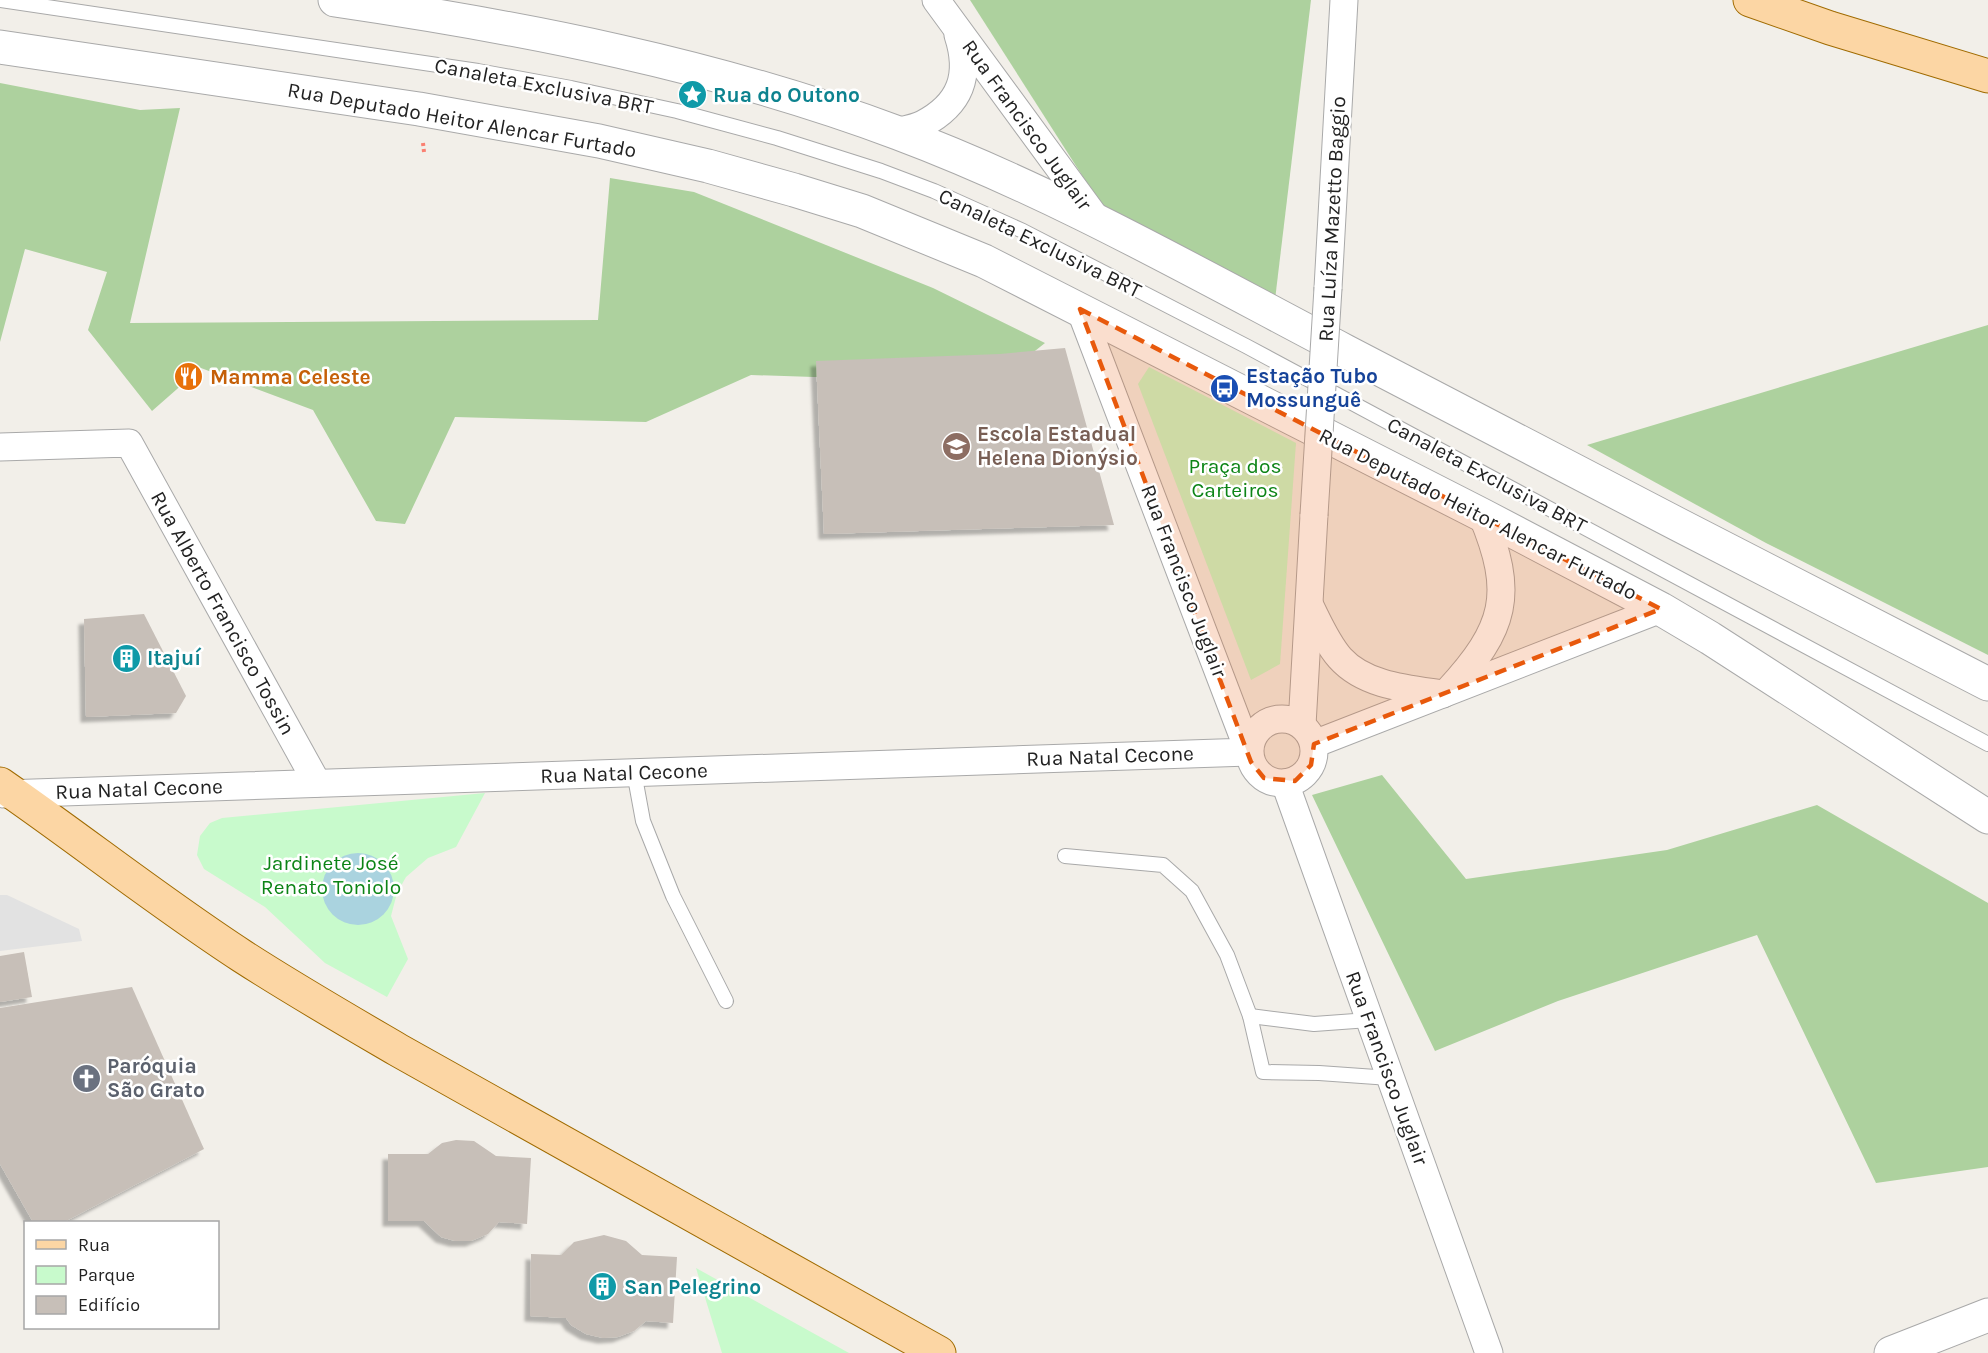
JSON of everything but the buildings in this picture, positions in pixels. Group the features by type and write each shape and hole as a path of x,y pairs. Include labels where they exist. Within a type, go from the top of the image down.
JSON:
{"main road":[{"path":"1750,0 1830,28 1988,76"},
{"path":"5,791 205,930 309,998 939,1353"}],"street":[{"path":"335,0 582,42 674,63 896,132 977,164 1098,221 1666,519 1988,684"},
{"name":"Rua Francisco Juglair","path":"936,0 1098,221"},
{"name":"Rua Luíza Mazetto Baggio","path":"1308,734 1309,605 1344,0"},
{"name":"Rua Francisco Juglair","path":"896,132 922,124 943,110 957,94 964,76 965,55 956,28"},
{"name":"Rua Deputado Heitor Alencar Furtado","path":"0,47 513,124 708,166 862,211 984,261 1661,609 1719,643 1988,817"},
{"name":"Rua Francisco Juglair","path":"1080,309 1249,752"},
{"name":"Rua Alberto Francisco Tossin","path":"0,447 129,443 316,783"},
{"path":"1446,694 1470,667 1487,642 1497,620 1502,597 1501,569 1494,543 1482,515"},
{"path":"1309,605 1327,639 1341,659 1359,673 1405,688 1446,694"},
{"path":"1308,734 1446,694 1661,609"},
{"path":"1272,719 1293,720 1308,734 1314,754 1311,765 1305,774 1295,780 1274,783 1264,778 1251,762 1249,752 1255,732 1272,719"},
{"name":"Rua Natal Cecone","path":"5,791 1249,752"},
{"name":"Rua Francisco Juglair","path":"1285,783 1489,1353"},
{"path":"1891,1353 1988,1315"}],"lane":[{"name":"Canaleta Exclusiva BRT","path":"0,0 358,53 571,88 677,111 777,138 881,171 934,191 1023,231 1245,346 1988,744"},
{"path":"634,772 643,821 673,896 726,1001"},
{"path":"1065,856 1162,865 1192,891 1227,954 1250,1016 1263,1072 1390,1078"},
{"path":"1250,1016 1314,1024 1370,1020"}],"highlighted area":[{"path":"1080,309 1661,609 1314,744 1311,765 1295,781 1264,778 1251,762"}],"green space":[{"path":"970,0 1311,0 1274,308 1101,205"},
{"path":"0,83 140,110 180,108 130,323 598,320 610,178 694,192 933,288 1045,343 1006,374 814,377 751,375 646,422 455,417 405,524 376,521 313,410 201,368 152,411 88,330 107,272 25,249 0,342"},
{"path":"1988,325 1988,655 1766,543 1587,445"},
{"name":"Praça dos Carteiros","path":"1149,367 1296,443 1280,664 1251,680 1138,384"},
{"path":"1382,775 1466,879 1667,850 1817,805 1988,903 1988,1167 1876,1183 1757,935 1558,1001 1435,1051 1312,795"},
{"name":"Jardinete José Renato Toniolo","path":"485,793 456,847 428,858 406,877 397,893 391,916 408,959 387,997 325,963 265,907 204,869 197,855 200,836 210,823 222,818"},
{"path":"696,1268 849,1353 722,1353"}],"shaded area":[{"path":"0,895 7,895 79,929 82,941 0,951"}],"water":[{"path":"358,853 378,859 388,869 394,889 388,909 378,919 358,925 338,919 328,909 322,889 328,869 338,859"}],"place":[{"name":"Rua do Outono","path":"692,95"},
{"name":"Mamma Celeste","path":"189,377"},
{"name":"Estação Tubo Mossunguê","path":"1225,388"},
{"name":"Escola Estadual Helena Dionýsio","path":"956,446"},
{"name":"Itajuí","path":"126,658"},
{"name":"Paróquia São Grato","path":"86,1078"},
{"name":"San Pelegrino","path":"603,1287"}]}
